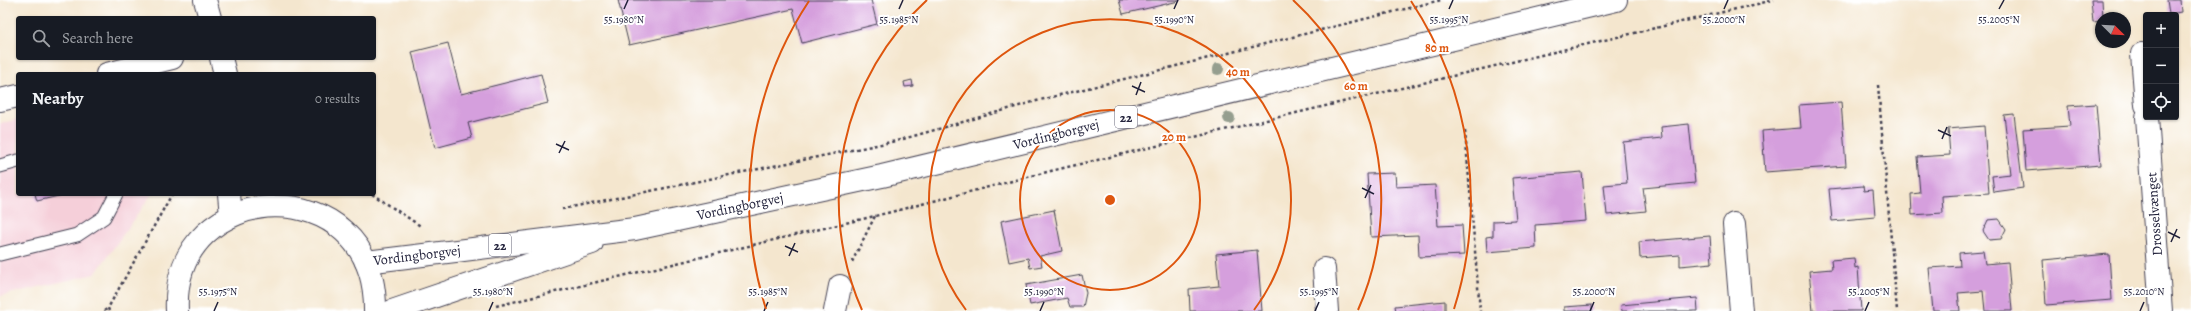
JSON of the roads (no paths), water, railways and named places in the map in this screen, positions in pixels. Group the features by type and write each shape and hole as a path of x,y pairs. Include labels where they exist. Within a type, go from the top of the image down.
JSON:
{"main road":[{"path":"205,0 209,16"},
{"name":"Vordingborgvej","path":"366,262 635,229 882,176 1616,0"},
{"path":"2142,54 2144,84"},
{"path":"123,72 139,70 166,60"},
{"path":"0,100 16,96"},
{"name":"Drosselvænget","path":"2147,120 2161,311"},
{"path":"229,196 231,216"},
{"path":"176,310 181,277 195,248 205,235 231,216 277,200 309,211 330,221 345,232 366,262 372,279 375,311"},
{"path":"1734,224 1741,311"},
{"name":"Vordingborgvej","path":"392,311 635,229"},
{"path":"1324,269 1327,311"},
{"path":"835,311 840,286"}],"lane":[{"path":"0,166 16,162"},
{"path":"0,254 77,235 104,217 115,196"}]}
